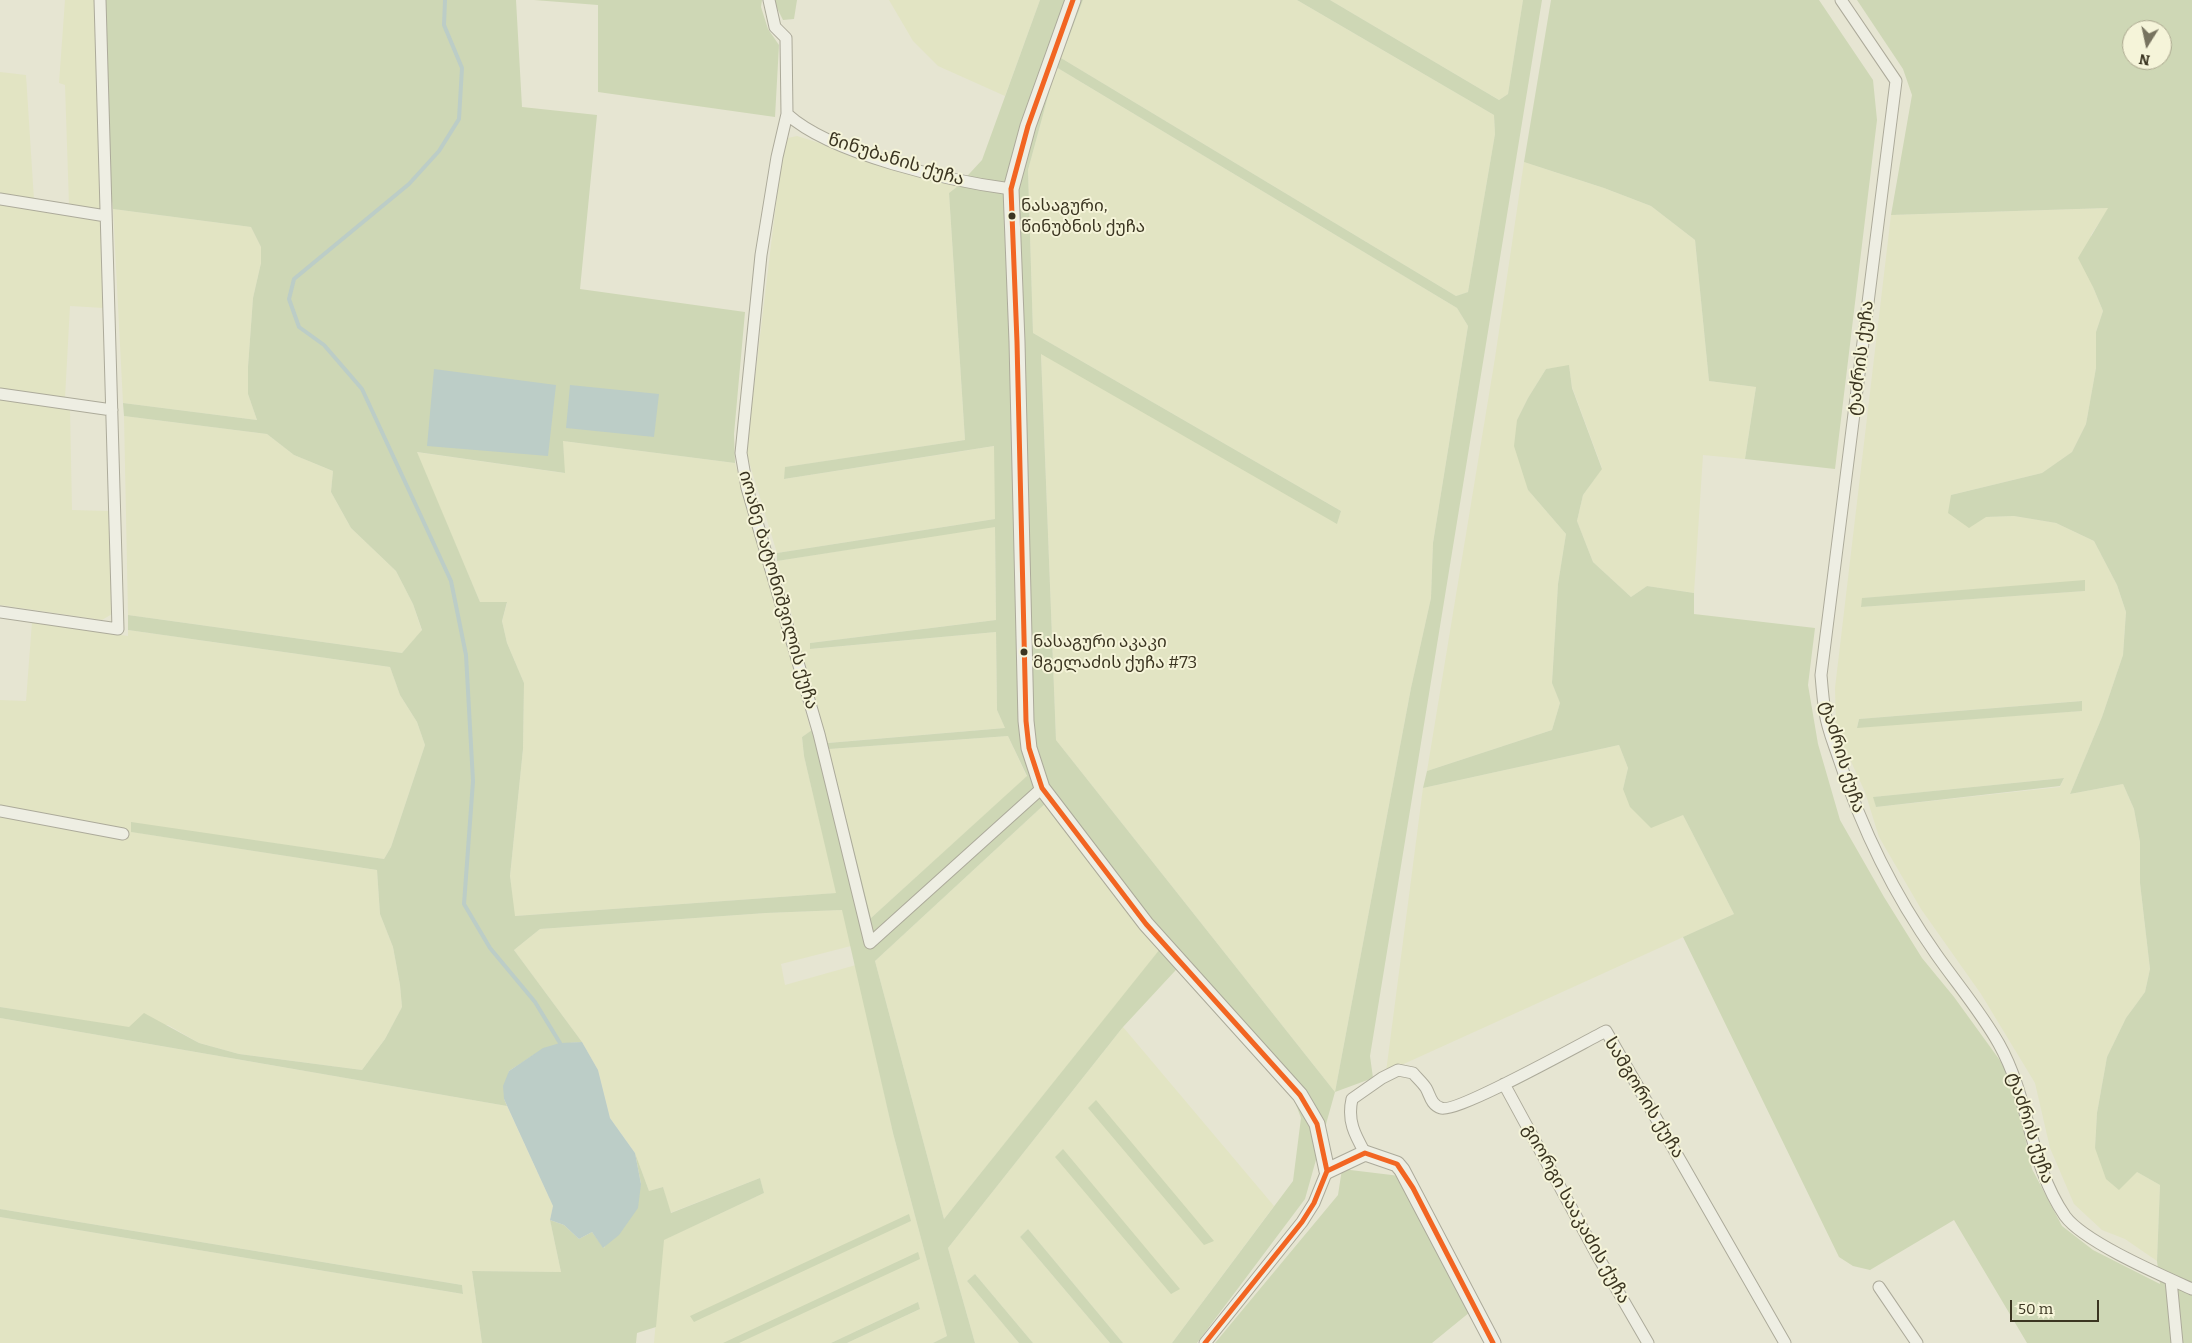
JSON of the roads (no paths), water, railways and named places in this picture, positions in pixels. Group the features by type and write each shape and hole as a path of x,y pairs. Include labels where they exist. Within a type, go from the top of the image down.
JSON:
{"street":[{"path":"0,612 118,629 100,0"},
{"path":"768,0 775,27 786,38 787,114"},
{"path":"1073,0 1028,126 1011,188 1017,342 1026,721 1029,748 1042,788 1146,924 1300,1095 1317,1124 1327,1171 1314,1203 1302,1222 1206,1343"},
{"name":"ტაძრის ქუჩა","path":"1841,0 1896,81 1820,674 1825,714 1853,803 1875,853 1936,954 1975,1006 1999,1044 2017,1081 2027,1115 2034,1150 2049,1186 2066,1217 2087,1236 2192,1289"},
{"name":"წინუბანის ქუჩა","path":"787,114 797,124 850,149 968,183 1011,188"},
{"name":"იოანე ბატონიშვილის ქუჩა","path":"787,114 777,157 761,255 741,453 750,497 819,734 870,943 1042,788"},
{"path":"0,199 106,216"},
{"path":"0,394 112,410"},
{"path":"0,811 124,834"},
{"name":"სამგორის ქუჩა","path":"1365,1153 1352,1129 1349,1112 1352,1099 1382,1078 1398,1070 1413,1073 1426,1087 1432,1102 1442,1109 1451,1108 1504,1084 1606,1031 1785,1343"},
{"name":"გიორგი სააკაძის ქუჩა","path":"1504,1084 1597,1255 1648,1343"},
{"path":"1327,1171 1365,1153 1397,1164 1402,1170 1493,1343"},
{"path":"2171,1280 2178,1343"},
{"path":"1879,1287 1917,1343"}],"waterway":[{"path":"445,0 444,25 462,68 459,119 439,151 409,184 294,279 289,299 299,327 324,345 362,389 451,581 466,655 473,781 464,904 490,948 535,1002 560,1043"}],"place":[{"name":"ნასაგური, წინუბნის ქუჩა","path":"1012,216"},
{"name":"ნასაგური აკაკი მგელაძის ქუჩა #73","path":"1024,652"}]}
